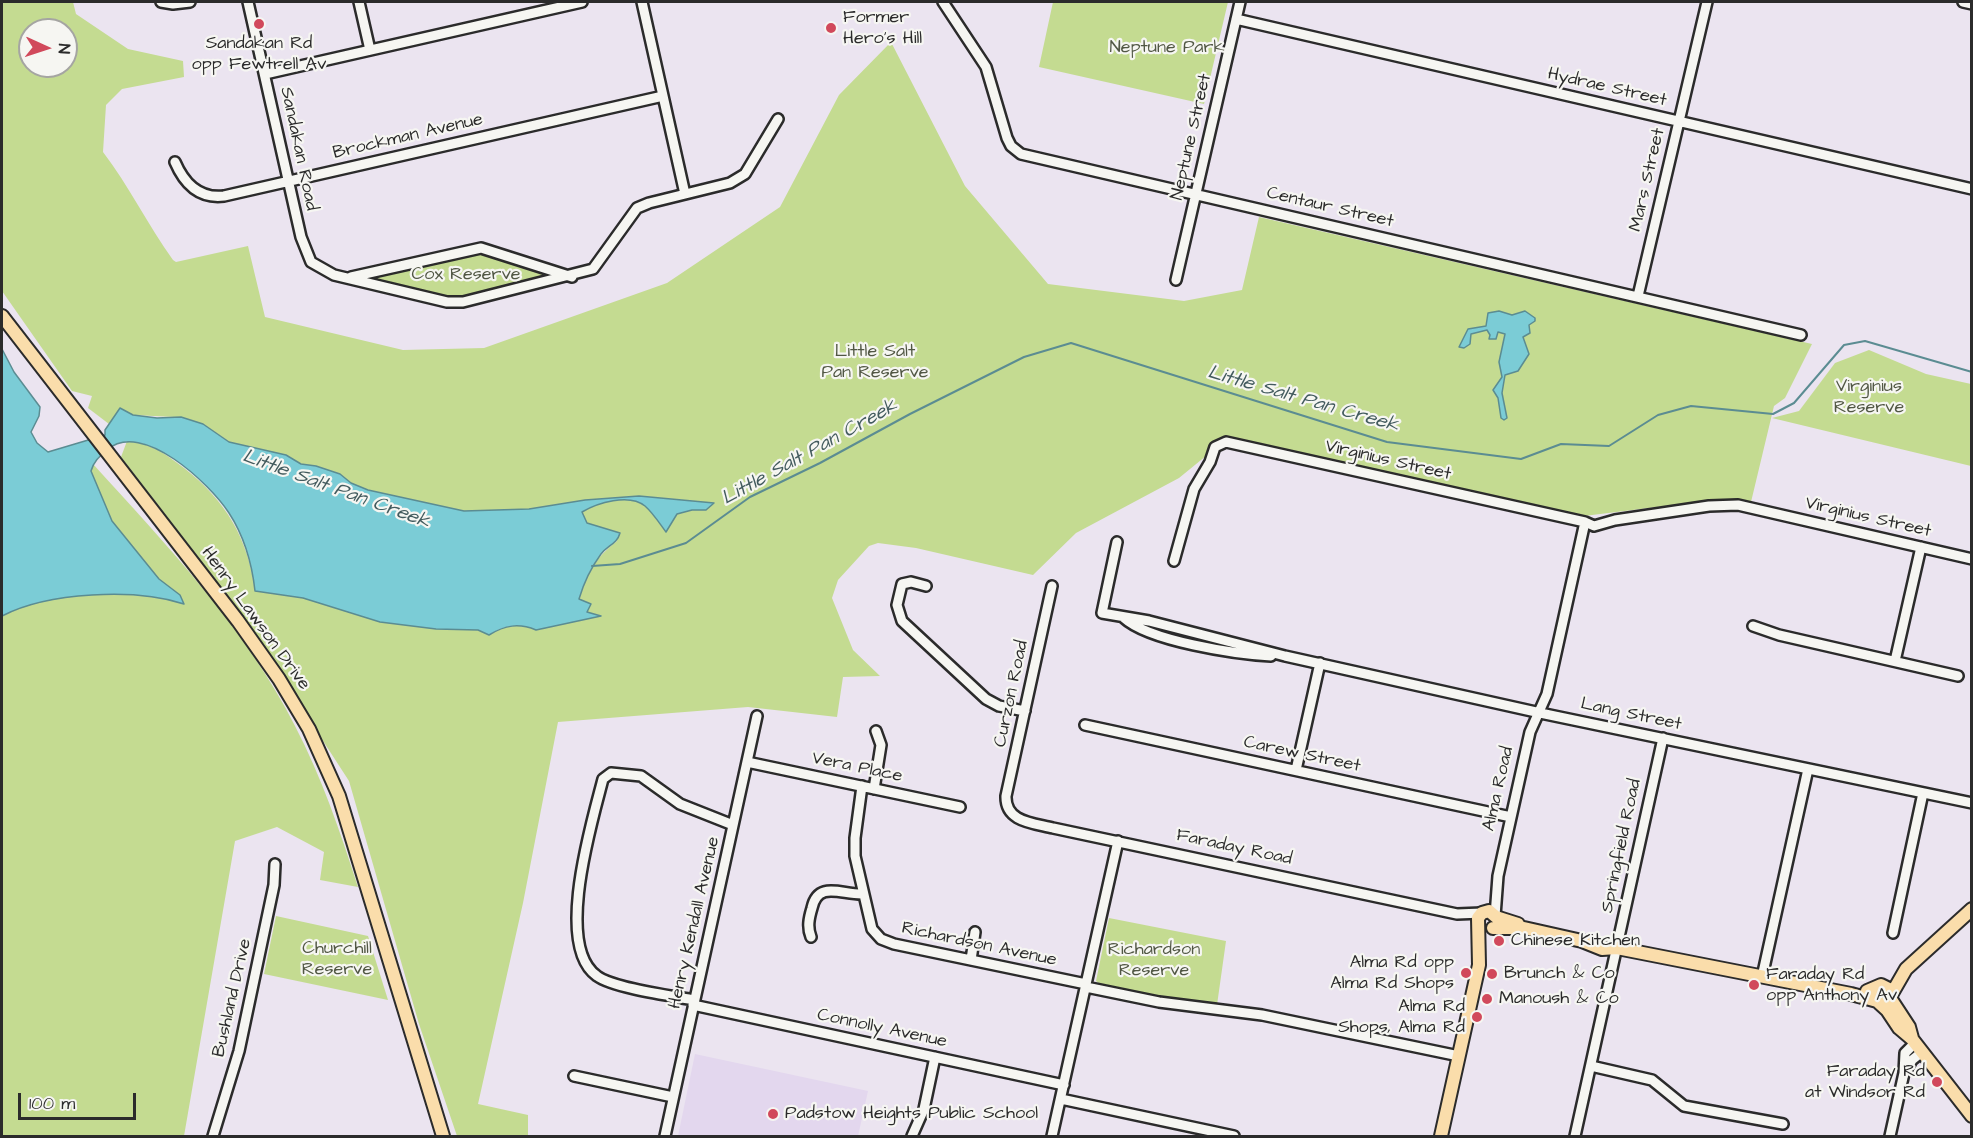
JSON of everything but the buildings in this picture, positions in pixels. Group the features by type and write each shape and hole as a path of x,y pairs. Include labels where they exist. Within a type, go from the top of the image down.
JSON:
{"main road":[{"name":"Henry Lawson Drive","path":"2,316 263,655 309,729 339,796 410,1022 449,1137"},
{"name":"Faraday Road","path":"1488,921 1582,941 1603,941 1617,948 1851,994 1882,995 1906,969 1971,909"},
{"name":"Alma Road","path":"1441,1137 1488,921"},
{"path":"1882,995 1910,1027 1916,1044 1971,1116"},
{"name":"Henry Lawson Drive","path":"410,1022 443,1137"}],"street":[{"path":"161,2 173,4 190,2"},
{"name":"Sandakan Road","path":"248,2 306,256 317,268 453,303 588,272 598,265 638,208 724,185 741,178 778,119"},
{"path":"359,2 370,50"},
{"path":"265,74 582,2"},
{"path":"642,2 686,194"},
{"name":"Centaur Street","path":"943,2 986,67 1007,138 1016,151 1028,157 1800,335"},
{"name":"Neptune Street","path":"1176,280 1240,2"},
{"name":"Mars Street","path":"1638,296 1707,2"},
{"path":"1963,2 1971,3"},
{"name":"Hydrae Street","path":"1236,19 1971,189"},
{"name":"Brockman Avenue","path":"175,162 189,186 212,196 289,181 663,96"},
{"path":"349,278 481,248 572,277"},
{"name":"Virginius Street","path":"1174,561 1192,494 1215,447 1226,442 1586,522 1728,504 1971,559"},
{"path":"1539,711 1546,694 1586,522"},
{"name":"Lang Street","path":"1117,542 1102,613 1194,631 1285,656 1971,803"},
{"path":"1895,662 1921,547"},
{"path":"926,586 911,582 902,584 897,605 902,621 979,694 999,706 1025,711"},
{"name":"Curzon Road","path":"1007,808 1007,790 1052,586"},
{"path":"1753,626 1779,635 1958,676"},
{"path":"1296,770 1320,663"},
{"name":"Alma Road","path":"1488,921 1531,728 1539,711"},
{"name":"Henry Kendall Avenue","path":"665,1137 757,716"},
{"name":"Carew Street","path":"1085,725 1511,817"},
{"path":"874,789 881,745 876,731"},
{"name":"Springfield Road","path":"1575,1137 1663,738"},
{"name":"Vera Place","path":"747,762 960,807"},
{"path":"1762,977 1808,769"},
{"name":"Connolly Avenue","path":"733,825 680,804 638,775 611,773 603,779 576,906 585,962 602,980 694,1003 1064,1085"},
{"name":"Richardson Avenue","path":"862,786 854,849 872,929 880,939 1159,1002 1270,1016 1459,1056"},
{"path":"1893,933 1923,793"},
{"name":"Faraday Road","path":"1007,808 1014,817 1021,820 1488,921"},
{"path":"1052,1137 1118,841"},
{"name":"Bushland Drive","path":"213,1137 239,1051 274,885 275,864"},
{"path":"811,937 808,923 814,900 819,893 828,890 863,894"},
{"path":"971,960 975,932"},
{"path":"1890,1137 1904,1073 1912,1060 1916,1044"},
{"path":"912,1137 924,1109 935,1057"},
{"path":"1591,1066 1652,1080 1684,1106 1783,1124"},
{"path":"574,1076 673,1097"},
{"path":"1061,1099 1234,1137"}],"shaded area":[{"name":"Padstow Heights Public School","path":"695,1054 868,1091 858,1136 678,1136"}],"green space":[{"name":"Little Salt Pan Reserve","path":"2,2 73,2 76,14 128,49 183,61 184,77 122,89 106,105 103,152 173,260 176,262 248,246 265,317 403,350 484,348 667,283 780,207 839,95 891,42 965,186 1048,284 1184,301 1242,290 1259,217 1812,344 1785,398 1774,406 1751,502 1714,500 1584,516 1228,438 1179,478 1076,533 1033,575 916,548 878,543 869,546 838,580 832,598 853,650 880,676 843,677 837,717 748,707 558,722 523,903 478,1104 528,1115 528,1136 457,1136 419,1024 349,781 235,605 121,457 127,441 143,444 164,454 184,468 212,494 223,507 241,537 252,572 255,591 303,598 380,622 436,629 478,630 489,635 512,626 524,626 537,630 599,615 586,612 590,604 579,599 593,567 603,553 617,541 587,523 581,512 604,503 630,500 645,506 666,532 677,514 692,510 706,510 714,503 639,496 585,500 529,509 464,511 368,490 351,483 340,474 301,464 286,455 229,442 203,424 174,417 133,415 120,408 109,424 88,408 92,396 72,391 2,291"},
{"name":"Neptune Park","path":"1053,2 1228,2 1204,104 1039,67"},
{"name":"Cox Reserve","path":"479,252 554,274 457,298 376,279 376,276"},
{"name":"Virginius Reserve","path":"1869,350 1926,374 1971,384 1971,466 1772,418 1799,411 1835,363"},
{"path":"93,464 203,589 229,622 275,690 305,746 322,785 358,887 320,880 324,852 277,827 235,841 184,1136 2,1136 2,583 82,498"},
{"name":"Churchill Reserve","path":"276,916 368,936 388,1000 264,974"},
{"name":"Richardson Reserve","path":"1109,918 1226,941 1217,1005 1102,986 1096,981"}],"water":[{"path":"1499,311 1512,315 1525,311 1535,318 1535,321 1529,325 1530,333 1523,337 1529,354 1518,371 1505,375 1502,393 1507,418 1504,420 1501,418 1498,398 1493,390 1502,377 1499,362 1505,334 1498,332 1496,339 1489,339 1490,335 1487,330 1471,334 1470,344 1464,348 1459,347 1468,329 1486,326 1488,313"},
{"path":"2,349 14,372 40,407 39,416 31,432 37,443 48,452 105,435 105,430 120,408 133,415 157,418 181,417 203,424 229,442 286,455 301,464 340,474 351,483 368,490 464,511 529,509 585,500 639,496 714,503 706,510 692,510 677,514 666,532 645,506 631,500 604,503 582,512 587,523 620,533 617,540 604,551 594,565 579,599 591,604 587,612 601,616 536,630 524,626 512,626 489,635 478,630 436,629 380,622 303,598 255,591 243,541 229,513 220,501 191,472 174,459 156,449 138,443 122,443 107,450 95,462 91,471 112,521 159,579 180,595 184,604 141,596 92,595 43,602 2,616"}],"waterway":[{"name":"Little Salt Pan Creek","path":"592,566 620,564 686,543 750,497 1024,357 1071,343 1387,442 1521,459 1561,444 1609,446 1658,415 1691,406 1773,414 1794,403 1844,345 1865,341 1972,372"}],"place":[{"name":"Sandakan Rd opp Fewtrell Av","path":"259,24"},
{"name":"Former Hero's Hill","path":"831,28"},
{"name":"Chinese Kitchen","path":"1499,941"},
{"name":"Alma Rd opp Alma Rd Shops","path":"1466,973"},
{"name":"Brunch & Co","path":"1492,974"},
{"name":"Faraday Rd opp Anthony Av","path":"1754,985"},
{"name":"Manoush & Co","path":"1487,999"},
{"name":"Alma Rd Shops, Alma Rd","path":"1477,1017"},
{"name":"Faraday Rd at Windsor Rd","path":"1937,1082"},
{"name":"Padstow Heights Public School","path":"773,1114"}]}
